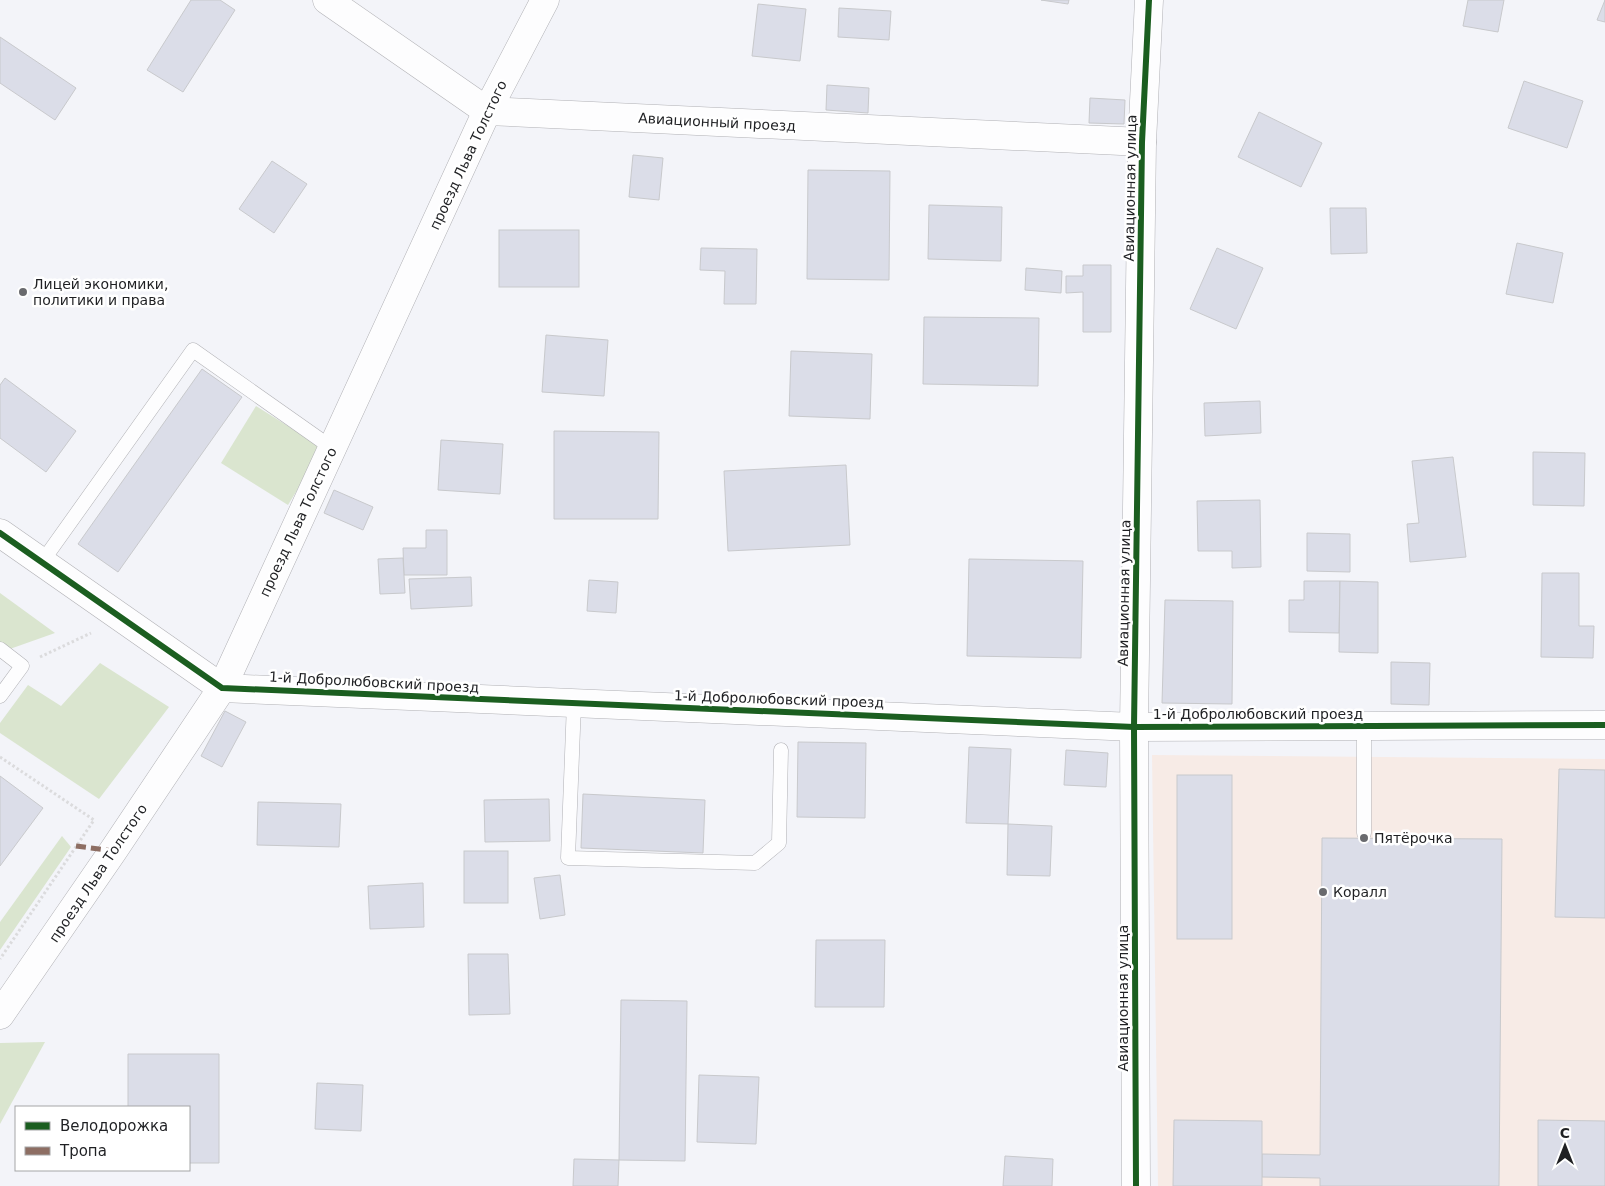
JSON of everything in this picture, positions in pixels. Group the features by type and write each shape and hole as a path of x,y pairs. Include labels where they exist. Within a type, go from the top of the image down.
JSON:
{"street":[{"path":"327,0 487,111"},
{"name":"проезд Льва Толстого","path":"0,1015 114,851 222,688 487,111 545,0"},
{"name":"Авиационная улица","path":"1136,1186 1134,727 1142,142 1149,0"},
{"name":"Авиационный проезд","path":"487,111 1142,142"},
{"path":"0,533 222,688"},
{"name":"1-й Добролюбовский проезд","path":"222,688 1134,727 1605,725"}],"lane":[{"path":"42,562 193,350 332,448"},
{"path":"0,649 22,666 0,696"},
{"path":"574,703 568,858 755,863 779,843 781,750"},
{"path":"1364,727 1364,833"}],"path":[{"path":"22,666 123,618"},
{"path":"0,757 94,820 0,959"}],"shaded area":[{"path":"1152,755 1605,759 1605,1186 1158,1186"}],"green space":[{"path":"256,406 323,448 288,505 221,463"},
{"path":"0,593 55,633 7,650 0,645"},
{"path":"100,663 169,707 99,799 0,733 0,723 28,685 61,706"},
{"path":"62,836 71,847 0,950 0,922"},
{"path":"45,1042 0,1124 0,1043"}],"building":[{"path":"191,0 220,0 235,10 183,92 147,70"},
{"path":"1041,0 1069,0 1068,4"},
{"path":"1468,0 1504,0 1498,32 1463,26"},
{"path":"1605,0 1605,22 1597,20"},
{"path":"758,4 806,9 800,61 752,56"},
{"path":"839,8 891,11 889,40 838,37"},
{"path":"0,37 76,88 55,120 0,83"},
{"path":"1524,81 1583,101 1567,148 1508,128"},
{"path":"827,85 869,88 868,113 826,110"},
{"path":"1090,98 1125,100 1124,124 1089,123"},
{"path":"1259,112 1322,143 1301,187 1238,157"},
{"path":"633,155 663,158 659,200 629,197"},
{"path":"272,161 307,184 274,233 239,209"},
{"path":"808,170 890,171 889,280 807,279"},
{"path":"929,205 1002,207 1001,261 928,259"},
{"path":"1330,208 1366,208 1367,253 1331,254"},
{"path":"499,230 579,230 579,287 499,287"},
{"path":"1517,243 1563,253 1553,303 1506,294"},
{"path":"701,248 757,249 756,304 724,304 725,271 700,270"},
{"path":"1217,248 1263,268 1236,329 1190,309"},
{"path":"1083,265 1111,265 1111,332 1083,332 1083,292 1066,293 1066,276 1083,276"},
{"path":"1026,268 1062,271 1061,293 1025,290"},
{"path":"924,317 1039,318 1038,386 923,384"},
{"path":"546,335 608,340 604,396 542,392"},
{"path":"791,351 872,354 870,419 789,416"},
{"path":"202,369 242,397 118,572 78,544"},
{"path":"5,378 76,431 46,472 0,438 0,385"},
{"path":"1260,401 1261,433 1205,436 1204,403"},
{"path":"554,431 659,432 658,519 554,519"},
{"path":"441,440 503,444 500,494 438,490"},
{"path":"1533,452 1585,453 1584,506 1533,505"},
{"path":"1453,457 1466,557 1410,562 1407,524 1419,523 1412,461"},
{"path":"846,465 850,545 728,551 724,471"},
{"path":"334,490 373,507 363,530 324,513"},
{"path":"1260,500 1261,567 1232,568 1232,551 1198,551 1197,501"},
{"path":"426,530 447,530 447,575 404,575 403,548 426,548"},
{"path":"1307,533 1350,534 1350,572 1307,571"},
{"path":"403,558 405,593 380,594 378,559"},
{"path":"969,559 1083,561 1081,658 967,656"},
{"path":"1542,573 1579,573 1579,626 1594,626 1593,658 1541,657"},
{"path":"471,577 472,606 411,609 409,579"},
{"path":"589,580 618,582 616,613 587,611"},
{"path":"1304,581 1340,581 1339,633 1289,632 1289,600 1304,600"},
{"path":"1340,581 1378,582 1378,653 1339,652"},
{"path":"1165,600 1233,601 1232,704 1162,703"},
{"path":"1391,662 1430,663 1429,705 1391,704"},
{"path":"225,711 246,722 222,767 201,756"},
{"path":"798,742 866,743 865,818 797,817"},
{"path":"969,747 1011,749 1008,824 966,823"},
{"path":"1066,750 1108,753 1106,787 1064,785"},
{"path":"1559,769 1605,770 1605,918 1555,917"},
{"path":"1177,775 1232,775 1232,939 1177,939"},
{"path":"0,776 43,808 0,866"},
{"path":"583,794 705,800 703,853 581,848"},
{"path":"549,799 550,841 485,842 484,800"},
{"path":"258,802 341,804 339,847 257,845"},
{"path":"1008,824 1052,826 1050,876 1007,875"},
{"path":"1322,838 1502,839 1499,1186 1320,1186 1320,1178 1262,1177 1262,1154 1320,1155"},
{"path":"464,851 508,851 508,903 464,903"},
{"path":"560,875 565,915 540,919 534,878"},
{"path":"423,883 424,927 370,929 368,886"},
{"path":"816,940 885,940 884,1007 815,1007"},
{"path":"468,954 508,954 510,1014 469,1015"},
{"path":"621,1000 687,1001 685,1161 619,1160"},
{"path":"128,1054 219,1054 219,1163 190,1163 190,1106 128,1106"},
{"path":"699,1075 759,1077 756,1144 697,1142"},
{"path":"317,1083 363,1085 361,1131 315,1129"},
{"path":"1174,1120 1262,1121 1262,1186 1173,1186"},
{"path":"1538,1120 1605,1121 1605,1186 1538,1186"},
{"path":"1005,1156 1053,1159 1052,1186 1003,1186"},
{"path":"574,1159 619,1160 618,1186 573,1186"}],"marked path":[{"path":"76,846 113,851"}],"cycle path":[{"path":"1136,1186 1134,727 1142,142 1149,0"},
{"path":"0,533 222,688 1134,727 1605,725"}],"place":[{"name":"Лицей экономики, политики и права","path":"23,292"},
{"name":"Пятёрочка","path":"1364,838"},
{"name":"Коралл","path":"1323,892"}]}
